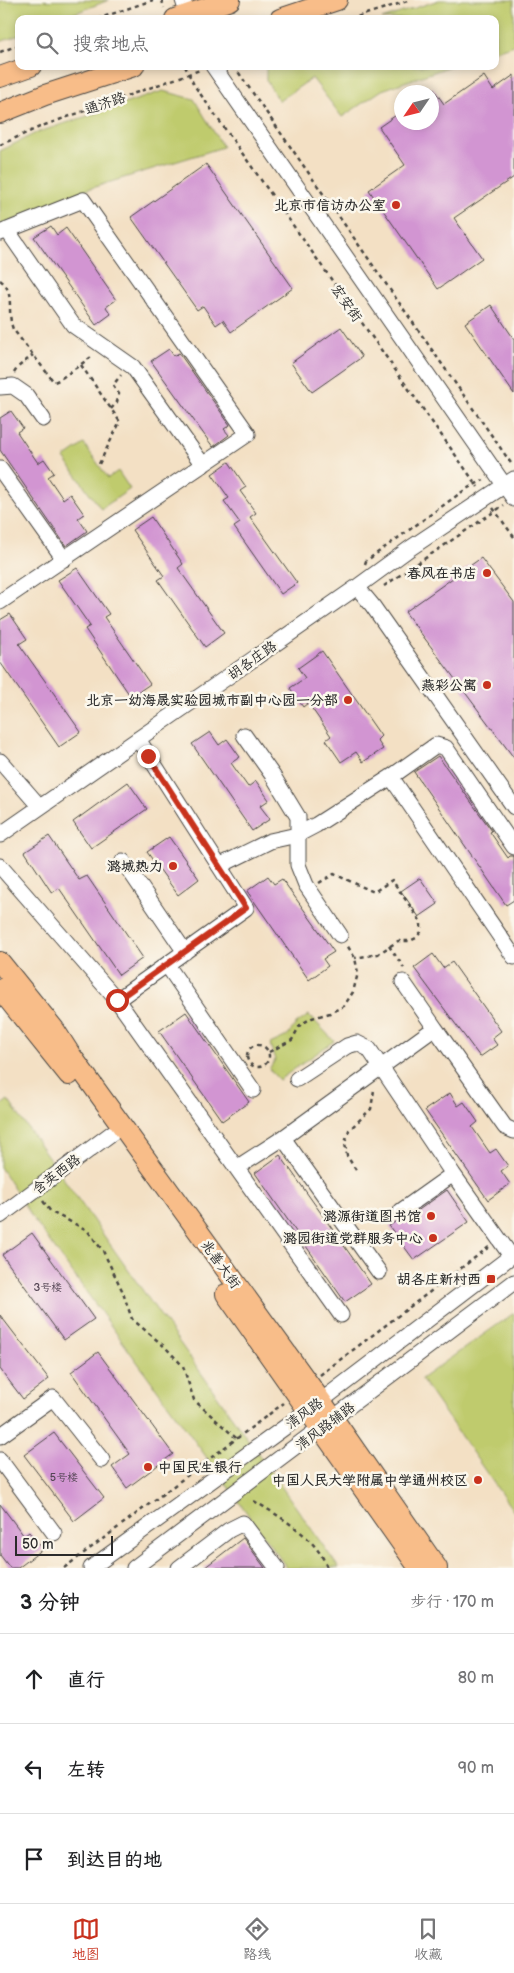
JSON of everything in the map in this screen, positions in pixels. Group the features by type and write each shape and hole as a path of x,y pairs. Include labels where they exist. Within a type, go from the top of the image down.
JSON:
{"main road":[{"path":"183,13 230,0"},
{"path":"292,15 337,0"},
{"path":"0,77 20,70"},
{"name":"通济路","path":"0,113 122,70"},
{"name":"兆善大街","path":"0,962 54,1028 70,1054 315,1406"},
{"name":"兆善大街","path":"0,988 44,1042 112,1132 328,1424 438,1568"},
{"name":"兆善大街","path":"328,1424 419,1568"}],"street":[{"name":"宏安街","path":"210,70 509,482 511,501"},
{"path":"2,596 64,559 203,465 248,434 83,200 3,231 74,325 132,367 203,465"},
{"path":"7,387 26,395 43,419"},
{"path":"0,469 64,559"},
{"name":"胡各庄路","path":"0,835 409,549 509,482"},
{"path":"357,587 372,605 514,807"},
{"path":"244,734 298,817 298,865 306,885 340,935"},
{"path":"117,1000 246,908 138,739"},
{"path":"219,866 270,842 297,835 316,825 391,777 436,745 446,748 514,847"},
{"path":"0,761 40,807"},
{"path":"391,777 514,957"},
{"path":"123,861 186,952"},
{"path":"0,866 117,1000 342,1315"},
{"path":"167,965 253,1090"},
{"path":"403,982 505,1127 514,1131"},
{"path":"238,1168 368,1078 435,1028"},
{"path":"297,1079 347,1046 357,1043 369,1049 453,1174 513,1255"},
{"name":"含英西路","path":"0,1216 112,1132"},
{"path":"283,1138 379,1272"},
{"path":"401,1211 453,1174"},
{"name":"清风路","path":"91,1568 315,1406 513,1255"},
{"name":"清风路辅路","path":"134,1568 328,1424 514,1282"},
{"path":"0,1436 53,1398 102,1460"},
{"path":"0,1460 54,1533"},
{"path":"179,1568 229,1530 243,1523 277,1568"}],"path":[{"path":"108,15 153,0"},
{"path":"363,15 410,0"},
{"path":"0,52 15,46"},
{"name":"宏安街","path":"186,70 514,538"},
{"name":"通济路","path":"0,145 42,126 202,70"},
{"path":"237,70 514,467"},
{"path":"0,280 8,286 10,294 10,319 13,329 54,382 105,347"},
{"path":"7,387 18,367 33,355"},
{"path":"81,365 120,422 99,464"},
{"path":"111,409 117,402 118,394 113,385 117,378 132,367"},
{"path":"357,587 379,590 511,501"},
{"path":"313,895 315,887 334,874 374,892 392,880 421,922 421,932 410,942 398,941 378,954 355,958"},
{"path":"269,1052 292,1040 300,1025 312,1018 330,1014 344,1006 353,992 358,973 355,958 340,935"},
{"path":"389,946 404,968 403,982"},
{"path":"257,1045 264,1047 269,1052 268,1062 262,1067 255,1067 248,1059 248,1052 257,1045"},
{"path":"356,1170 347,1156 345,1143 349,1130 371,1109 374,1088 368,1078"},
{"path":"34,1190 51,1212 87,1230 103,1251 122,1290 132,1319 183,1366 194,1400 236,1438"},
{"path":"254,1501 286,1520 305,1537 325,1560 327,1568"}],"green space":[{"path":"109,0 70,15 15,15 15,36 0,42 0,1"},
{"path":"439,0 514,0 514,45 499,50 499,15 394,15"},
{"path":"266,70 440,70 382,90 342,117 312,78 279,101 266,80"},
{"path":"163,91 194,99 223,147 85,190 0,226 0,151 36,133"},
{"path":"84,444 108,478 118,471 130,489 101,509 64,458"},
{"path":"309,1015 334,1041 279,1080 269,1069 275,1060 270,1044 287,1036 296,1024"},
{"path":"8,1100 339,1568 287,1568 34,1220 0,1167 0,1106"},
{"path":"514,1313 514,1512 421,1379"}],"building":[{"path":"514,75 514,177 454,218 482,258 438,289 369,190 405,165 379,127 394,117 394,130 439,130 439,97 444,104 484,76 493,90"},
{"path":"206,164 293,288 231,332 223,320 216,325 203,306 197,310 131,217"},
{"path":"51,226 57,235 66,228 116,300 106,307 111,314 96,325 34,237"},
{"path":"491,305 514,339 514,394 465,323"},
{"path":"341,327 362,357 312,392 291,363"},
{"path":"169,349 174,356 179,353 230,425 224,429 229,435 213,447 151,361"},
{"path":"11,411 23,428 17,432 38,463 44,459 54,473 48,477 63,499 70,494 84,514 78,518 87,531 66,546 0,450 0,418"},
{"path":"229,462 246,487 240,491 256,513 250,517 297,583 281,594 234,527 240,523 224,501 229,498 212,474"},
{"path":"151,517 183,564 178,568 224,633 205,647 158,580 164,576 132,530"},
{"name":"燕彩公寓","path":"481,558 514,602 514,758 405,612"},
{"path":"77,568 109,614 104,617 150,684 131,697 85,629 90,626 58,580"},
{"path":"10,614 27,639 19,644 81,732 59,747 0,662 0,620"},
{"path":"322,651 381,736 377,740 383,749 363,762 356,752 341,762 326,740 331,736 308,703 303,707 290,688 305,678 298,668"},
{"path":"210,732 219,745 227,739 240,757 231,763 248,787 256,781 269,800 260,806 270,819 252,831 192,744"},
{"path":"438,756 492,831 490,832 508,858 514,856 514,900 506,905 414,772"},
{"path":"128,782 147,809 91,848 73,822"},
{"path":"49,836 79,880 87,876 143,958 119,975 59,888 52,893 25,852"},
{"name":"潞城热力","path":"169,837 199,879 178,895 147,852"},
{"path":"268,876 274,884 282,879 334,952 323,959 328,966 309,980 247,891"},
{"path":"420,878 438,904 419,917 401,891"},
{"path":"433,954 443,968 452,962 501,1031 492,1038 497,1045 480,1057 414,968"},
{"path":"186,1012 249,1102 222,1121 159,1031"},
{"path":"450,1093 458,1106 464,1102 478,1122 472,1127 490,1153 496,1149 508,1166 501,1171 510,1184 488,1200 425,1110"},
{"path":"280,1155 371,1284 345,1302 255,1173"},
{"path":"447,1190 469,1222 414,1260 389,1226 398,1220 406,1219"},
{"path":"32,1233 94,1319 64,1340 2,1255"},
{"path":"0,1315 49,1379 23,1399 0,1369"},
{"path":"98,1352 173,1454 127,1488 112,1467 130,1454 71,1372"},
{"path":"54,1433 104,1498 74,1521 24,1455"},
{"path":"0,1504 24,1536 29,1532 43,1549 18,1568 10,1568 0,1555"},
{"path":"243,1538 265,1568 204,1568"}],"place":[{"name":"北京市信访办公室","path":"396,205"},
{"name":"春风在书店","path":"487,573"},
{"name":"燕彩公寓","path":"487,685"},
{"name":"北京一幼海晟实验园城市副中心园一分部","path":"348,700"},
{"name":"潞城热力","path":"173,866"},
{"name":"潞源街道图书馆","path":"431,1216"},
{"name":"潞园街道党群服务中心","path":"433,1238"},
{"name":"胡各庄新村西","path":"491,1279"},
{"name":"中国民生银行","path":"148,1467"},
{"name":"中国人民大学附属中学通州校区","path":"478,1480"}],"route":[{"path":"117,1000 246,908 148,756"}]}
